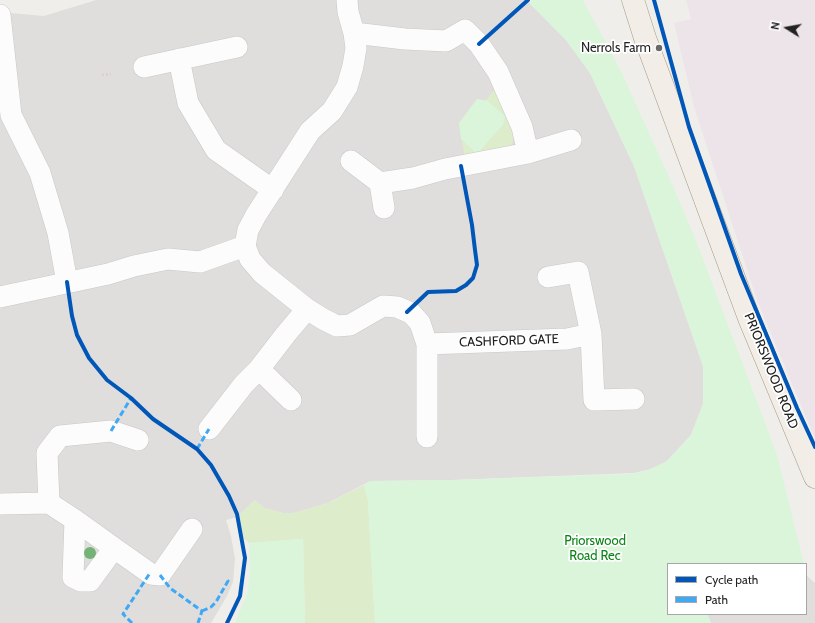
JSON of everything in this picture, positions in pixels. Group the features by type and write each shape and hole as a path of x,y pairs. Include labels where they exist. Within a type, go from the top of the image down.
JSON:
{"main road":[{"name":"PRIORSWOOD ROAD","path":"623,0 645,38"},
{"name":"PRIORSWOOD ROAD","path":"633,0 645,38 749,318 815,477"}],"street":[{"path":"347,0 348,12 354,33 356,48 347,87 332,111 310,131 248,230 245,246 250,260 262,273 307,310 323,320 337,326 350,325 383,306 397,307 411,314 420,324 427,344 427,437"},
{"path":"0,15 11,115 40,174 58,233 67,282"},
{"path":"354,33 405,39 446,41 465,30 479,44 498,72 522,126 528,153"},
{"path":"144,67 237,47"},
{"path":"179,59 188,103 216,150 273,190"},
{"path":"380,183 413,178 528,153 571,140"},
{"path":"351,161 380,183 384,208"},
{"path":"0,297 108,274 134,266 168,259 200,262 245,246"},
{"path":"548,277 578,272 591,334 594,400 634,399"},
{"path":"209,429 244,384 259,369 307,310"},
{"name":"CASHFORD GATE","path":"427,344 567,339 591,334"},
{"path":"259,369 291,400"},
{"path":"49,503 47,453 60,436 111,431 138,440"},
{"path":"0,504 49,503 151,574 160,575 192,529"},
{"path":"74,520 73,577 81,582 90,581 114,548"}],"path":[{"path":"102,76 111,74"}],"shaded area":[{"name":"Nerrols Farm","path":"96,0 527,0 566,40 590,73 634,166 703,366 703,404 691,435 667,461 656,468 634,473 452,480 370,481 328,503 294,513 283,513 264,508 255,500 237,517 226,520 231,536 235,559 233,582 227,596 211,623 0,623 0,12 44,16"},
{"path":"686,0 815,0 815,439 757,300 694,107 674,23 691,19"},
{"path":"807,576 815,583 815,623 711,623 707,615 807,615"}],"green space":[{"name":"Priorswood Road Rec","path":"532,0 583,0 620,69 697,243 777,455 804,563 667,563 667,615 707,615 711,623 375,623 368,501 364,485 370,481 452,480 630,474 646,471 667,461 691,435 703,404 703,366 634,166 590,73 566,40 530,4"},
{"path":"495,89 514,126 514,138 512,143 509,148 465,159 459,123 477,99 485,101"},
{"path":"477,99 488,101 505,116 503,125 477,154 461,139 459,123"},
{"path":"364,485 368,501 375,623 305,623 303,539 249,543 242,536 237,517 255,500 264,508 283,513 294,513 328,503"},
{"path":"303,539 305,623 235,623 248,591 250,572 249,543"}],"marked path":[{"path":"111,431 131,398"},
{"path":"197,449 209,429"},
{"path":"132,623 123,614 150,573"},
{"path":"160,575 170,588 202,611 198,623"},
{"path":"202,611 211,607 216,602 228,581 225,579"}],"cycle path":[{"path":"479,44 528,0"},
{"path":"654,0 689,127 741,274 797,408 815,447"},
{"path":"407,312 428,292 456,291 466,285 473,278 477,265 472,225 461,166"},
{"path":"67,282 72,316 77,335 89,358 107,380 131,398 153,419 197,449 211,465 229,496 237,514 245,558 240,596 227,623"}],"place":[{"name":"Nerrols Farm","path":"659,48"}]}
